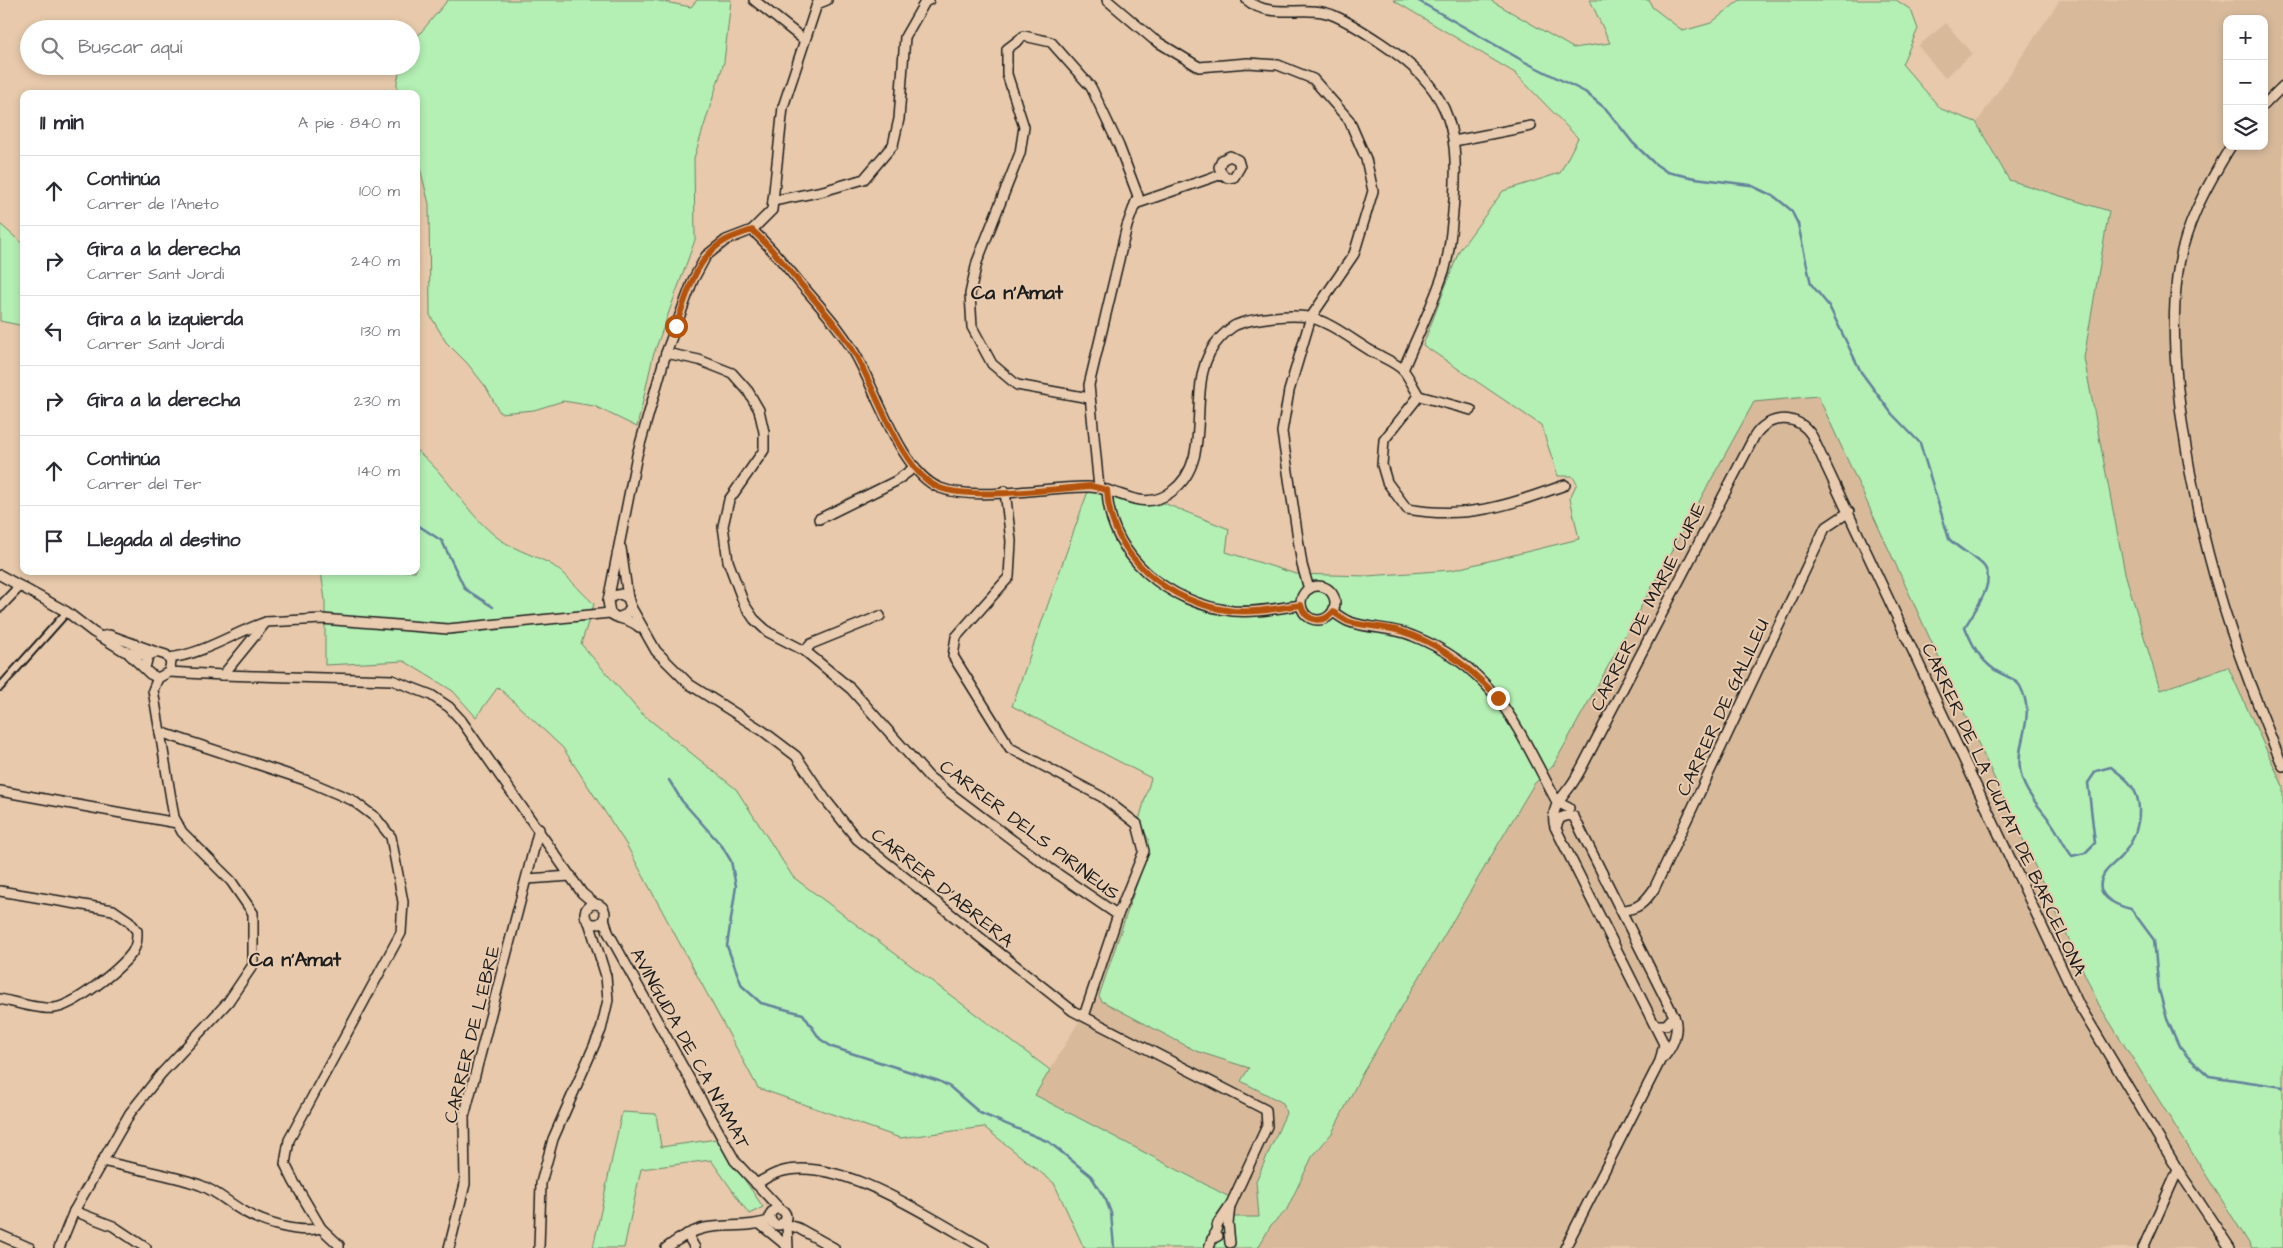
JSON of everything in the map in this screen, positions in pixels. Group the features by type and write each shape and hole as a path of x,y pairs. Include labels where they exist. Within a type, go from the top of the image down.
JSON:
{"street":[{"path":"754,0 803,39"},
{"path":"610,613 608,601 637,455 666,353 693,280 706,256 726,240 752,230 772,210 783,107 803,39 817,2 827,0"},
{"path":"773,201 823,191 864,179 893,145 899,119 905,36 925,2 929,0"},
{"path":"1107,0 1153,39 1199,67 1248,63 1278,65 1313,79 1349,120 1366,159 1373,191 1354,254 1311,318 1289,392 1282,432 1299,544 1309,589"},
{"path":"1247,0 1253,5 1276,11 1314,10 1334,15 1401,56 1430,83 1442,101 1454,141 1456,177 1452,222 1445,267 1403,370"},
{"path":"1089,398 1017,385 992,364 972,327 970,294 977,262 1020,153 1024,127 1007,74 1007,49 1024,36 1051,42 1091,87 1120,146 1138,196 1127,226 1089,385 1089,398 1103,489 1112,522 1125,548 1152,577 1176,594 1202,604 1232,610 1261,611 1301,605"},
{"path":"2268,100 2283,86"},
{"path":"1454,141 1531,126"},
{"path":"2229,150 2204,190 2186,238 2177,277 2174,328 2179,399 2189,469 2208,559 2242,666 2283,766"},
{"path":"1135,204 1222,174"},
{"path":"752,230 815,300 855,353 900,446 920,474 939,488 969,493 1091,486 1133,501 1156,499 1172,492 1187,473 1197,446 1200,380 1208,354 1220,338 1235,325 1274,318 1311,318 1403,370 1419,396 1470,410"},
{"name":"CARRER DELS PIRINEUS","path":"666,353 699,360 732,372 748,391 759,410 764,432 764,450 729,500 723,526 728,561 744,604 754,619 768,632 805,651 851,689 929,777 1052,870 1118,915"},
{"path":"1419,396 1384,440 1382,465 1387,482 1407,509 1455,514 1494,508 1565,485"},
{"name":"CARRER DE LA CIUTAT DE BARCELONA","path":"1752,440 1762,427 1777,419 1793,420 1804,426 1812,436 2079,1005 2178,1170 2230,1248"},
{"name":"CARRER DE MARIE CURIE","path":"1557,802 1571,787 1752,440"},
{"path":"819,519 896,481 915,467"},
{"path":"1005,491 1011,541 1008,577 956,637 953,656 1010,748 1102,797 1137,824 1144,851 1118,915 1084,1016"},
{"name":"CARRER DE GALILEU","path":"1621,910 1631,910 1638,907 1646,901 1654,889 1824,528 1849,512"},
{"path":"130,654 166,655 169,658 193,654 241,631 266,622 322,619 448,629 610,613 620,617 627,614 631,607 628,598 620,540"},
{"path":"0,574 67,612 100,636 130,654 150,674 158,678"},
{"path":"0,607 20,586"},
{"path":"1320,586 1330,591 1335,601 1333,612 1325,619 1314,620 1305,615 1301,605 1303,596 1309,589 1320,586"},
{"path":"608,601 616,594 628,598"},
{"name":"CARRER D'ABRERA","path":"631,607 656,651 689,684 763,731 796,756 825,799 857,839 1050,993 1084,1016 1266,1110 1267,1126 1231,1204"},
{"path":"0,687 67,612"},
{"path":"1333,612 1350,622 1399,630 1415,636 1459,660 1478,676 1515,721 1557,802 1569,808 1674,1016 1676,1034 1565,1248"},
{"path":"805,651 811,644 880,616"},
{"name":"CARRER D'ABRERA","path":"620,617 631,619 647,634"},
{"path":"223,675 266,622"},
{"path":"100,636 109,635 152,654"},
{"path":"145,668 152,654"},
{"path":"240,655 243,676"},
{"path":"169,658 169,672"},
{"path":"59,1248 74,1212 130,1113 161,1074 228,1002 253,965 252,913 231,881 182,832 174,817 153,690 158,678 169,672 392,680 431,695 449,707 462,720 582,893 604,909 604,918 592,923"},
{"path":"160,732 304,780 352,800 376,818 391,837 403,902 401,933 289,1140 286,1152 285,1164 320,1228 340,1248"},
{"name":"CARRER DE MARIE CURIE","path":"1569,808 1571,787"},
{"path":"0,791 177,823"},
{"path":"1557,802 1554,812 1556,827 1657,1025 1664,1044 1660,1062"},
{"path":"1556,827 1560,818 1569,815 1574,817"},
{"name":"CARRER DE L'EBRE","path":"449,1248 464,1184 464,1117 539,829"},
{"path":"527,880 571,876"},
{"path":"0,891 114,910 129,920 137,931 137,942 131,953 97,984 71,1004 52,1009 0,1000"},
{"path":"539,1248 541,1183 553,1138 601,1030 608,1000 606,976 592,923 586,917 582,893"},
{"path":"586,910 595,904"},
{"name":"AVINGUDA DE CA N'AMAT","path":"604,918 608,932 731,1153 770,1199 779,1217 788,1247"},
{"name":"AVINGUDA DE CA N'AMAT","path":"592,923 608,932"},
{"path":"1657,1025 1666,1024 1674,1016"},
{"path":"102,1161 198,1185 222,1195 243,1211 276,1224 309,1231 320,1228"},
{"path":"756,1184 780,1172 798,1170 820,1171 846,1176 880,1190 984,1248"},
{"path":"2143,1248 2178,1170"},
{"path":"1209,1248 1218,1223 1231,1204"},
{"path":"1230,1246 1228,1223 1231,1204"},
{"path":"74,1212 113,1226 146,1248"},
{"path":"666,1248 687,1234 704,1228 760,1224 779,1217 834,1248"},
{"path":"760,1224 788,1247"},
{"path":"687,1234 695,1248"},
{"path":"1,1235 12,1248"},
{"path":"1,1235 30,1248"},
{"path":"1214,1237 1224,1236 1230,1246"}],"shaded area":[{"path":"2060,0 2283,0 2283,786 2228,667 2160,690 2125,573 2084,358 2109,211 2009,180 1977,122"},
{"path":"1946,23 1972,54 1945,78 1918,46"},
{"path":"1818,396 2099,1004 2252,1248 1258,1248 1271,1225 1286,1211 1312,1157 1332,1133 1362,1074 1534,784 1553,766 1754,401"},
{"path":"1099,996 1102,1001 1196,1051 1250,1068 1241,1081 1283,1103 1286,1113 1256,1181 1259,1217 1232,1217 1237,1201 1035,1095 1076,1026"}],"green space":[{"path":"448,0 654,0 691,7 697,0 731,0 724,62 694,158 695,240 653,356 637,427 594,406 563,401 534,410 500,413 486,387 467,363 446,342 430,315 429,204 420,168 420,90 397,90 399,75 420,75 420,33"},
{"path":"1393,0 1490,0 1573,48 1610,43 1590,0 1649,0 1652,7 1683,31 1711,23 1740,0 1896,0 1911,10 1918,29 1902,64 1941,109 1976,122 2009,180 2109,211 2084,358 2125,573 2160,690 2228,667 2283,786 2283,1248 2252,1248 2099,1005 1818,396 1754,402 1553,766 1534,784 1362,1074 1332,1133 1312,1157 1286,1211 1271,1225 1258,1248 1084,1248 1054,1183 984,1127 900,1138 758,1088 626,844 563,748 498,687 476,717 453,691 404,661 325,665 325,600 322,575 420,575 420,454 437,470 474,515 494,535 513,547 549,563 566,576 594,604 581,644 640,712 736,789 793,877 1050,1070 1035,1095 1237,1201 1233,1217 1259,1217 1256,1181 1286,1113 1283,1103 1241,1081 1249,1068 1196,1051 1102,1001 1099,996 1147,853 1148,839 1139,820 1151,778 1012,706 1088,491 1099,492 1135,504 1161,502 1229,529 1226,552 1296,574 1367,576 1452,570 1579,539 1570,498 1577,483 1572,476 1558,476 1541,425 1423,345 1459,251 1503,191 1560,173 1578,138 1515,73"},
{"path":"0,224 20,242 20,325 0,321"},
{"path":"622,1112 656,1114 661,1147 717,1139 763,1207 749,1214 711,1160 641,1169 624,1248 593,1248"}],"waterway":[{"path":"1417,0 1525,62 1585,92 1606,109 1633,143 1654,163 1667,172 1695,178 1750,185 1775,197 1791,210 1798,224 1811,284 1829,306 1861,372 1892,414 1920,443 1949,539 1981,563 1986,570 1988,577 1984,595 1965,627 1980,656 1989,666 2018,684 2025,698 2027,709 2020,758 2020,769 2025,787 2051,822 2072,856 2085,853 2095,843 2088,783 2096,771 2111,767 2129,782 2136,793 2138,802 2139,811 2136,830 2133,839 2121,857 2104,874 2101,888 2103,893 2112,902 2131,909 2154,940 2159,990 2167,1019 2179,1046 2209,1076 2283,1087"},
{"path":"420,527 442,541 465,589 493,607"},
{"path":"669,780 682,801 722,846 731,861 736,886 727,946 742,986 761,1003 803,1014 820,1039 832,1047 939,1081 950,1087 980,1113 1049,1142 1091,1176 1106,1200 1111,1213 1114,1248"}],"district":[{"name":"Ca n'Amat","path":"1017,292"},
{"name":"Ca n'Amat","path":"295,959"}],"route":[{"path":"676,326 693,280 706,256 726,240 752,230 782,261 836,326 855,353 900,446 920,474 939,488 969,493 1091,486 1107,490 1108,510 1125,548 1142,569 1176,594 1214,608 1248,612 1301,605 1305,615 1314,620 1320,621 1325,619 1333,612 1350,622 1399,630 1415,636 1459,660 1478,676 1498,698"}]}
